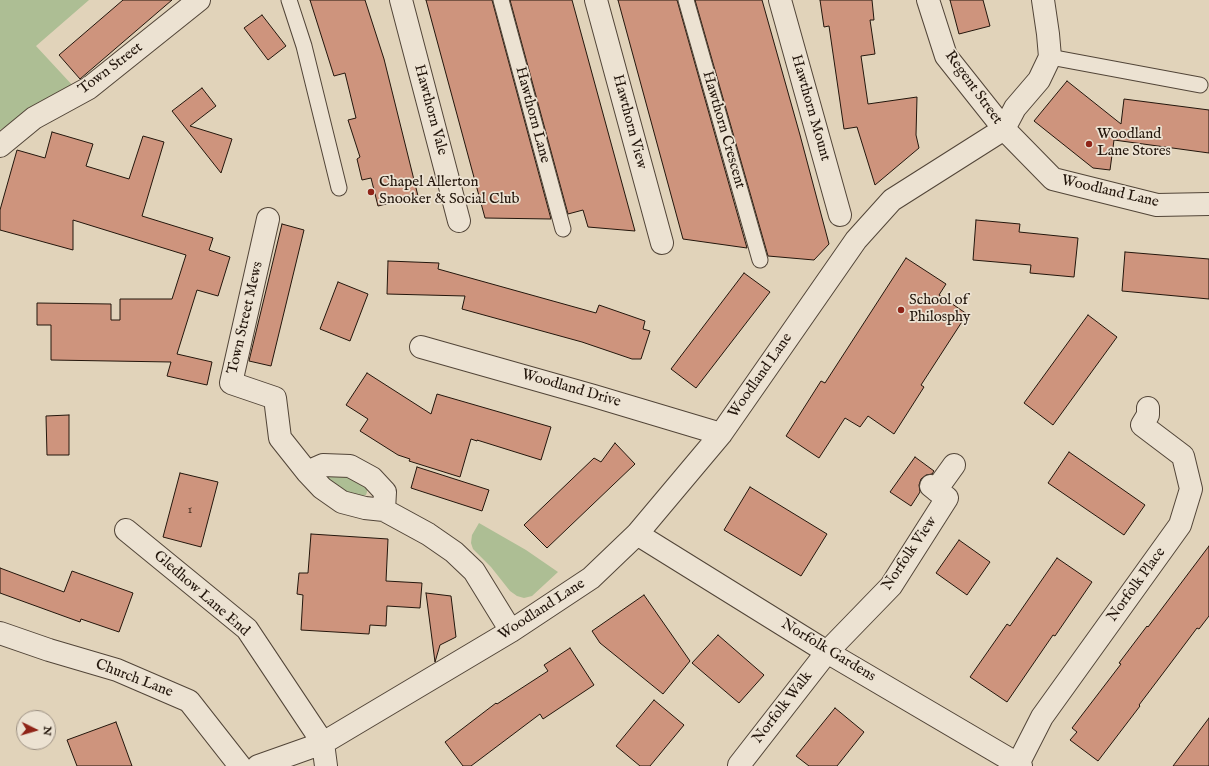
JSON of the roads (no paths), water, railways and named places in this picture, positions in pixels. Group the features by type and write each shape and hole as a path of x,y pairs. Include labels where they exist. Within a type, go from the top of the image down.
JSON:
{"street":[{"name":"Town Street","path":"0,146 34,118 89,88 199,0"},
{"name":"Hawthorn Vale","path":"401,0 459,221"},
{"name":"Hawthorn View","path":"596,0 662,244"},
{"name":"Hawthorn Mount","path":"780,0 840,215"},
{"name":"Regent Street","path":"928,0 946,56 1004,130"},
{"path":"1004,130 1015,108 1038,80 1050,58 1043,0"},
{"name":"Woodland Lane","path":"258,766 323,743 511,631 592,578 637,534 721,434 856,240 892,200 1004,130 1053,179 1157,205 1209,204"},
{"name":"Town Street Mews","path":"268,219 231,383 275,398 280,438 322,488 342,502 365,508 384,510 428,534 454,552 474,571 511,631"},
{"name":"Woodland Drive","path":"421,347 721,434"},
{"name":"Norfolk Place","path":"1018,765 1042,717 1180,525 1191,489 1183,456 1142,425 1148,414 1148,408"},
{"name":"Norfolk View","path":"827,652 891,586 947,498 934,488 954,465"},
{"path":"307,472 323,466 350,466 372,478 385,492 384,510"},
{"name":"Gledhow Lane End","path":"126,530 247,630 323,743"},
{"name":"Norfolk Gardens","path":"637,534 827,652 1018,765"},
{"name":"Church Lane","path":"0,633 49,650 117,670 189,701 240,766"},
{"name":"Norfolk Walk","path":"739,765 827,652"},
{"path":"323,743 326,766"}],"lane":[{"path":"289,0 304,46 339,188"},
{"name":"Hawthorn Lane","path":"501,0 563,229"},
{"name":"Hawthorn Crescent","path":"686,0 760,260"},
{"path":"1050,58 1200,85"}],"place":[{"name":"Woodland Lane Stores","path":"1089,144"},
{"name":"Chapel Allerton Snooker & Social Club","path":"371,192"},
{"name":"School of Philosphy","path":"901,310"}]}
